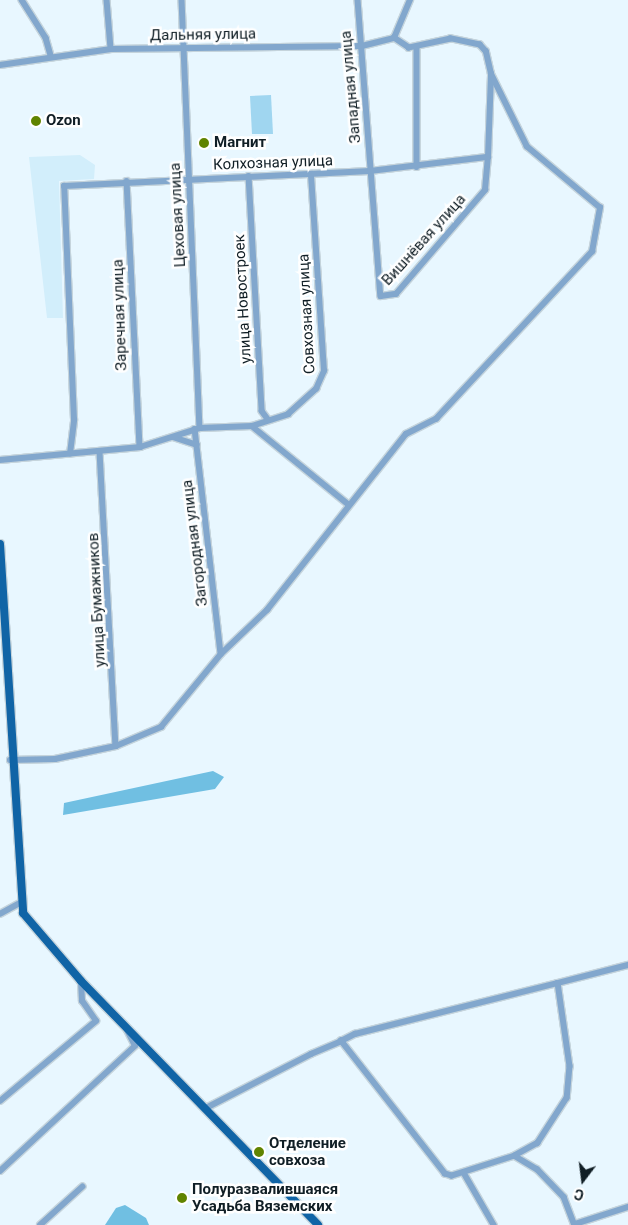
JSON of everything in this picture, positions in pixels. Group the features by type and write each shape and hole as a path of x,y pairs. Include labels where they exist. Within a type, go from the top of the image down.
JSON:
{"main road":[{"path":"0,544 4,674 20,903 28,923 81,981 164,1064 318,1225"}],"street":[{"path":"22,0 46,38 51,56"},
{"path":"107,0 111,49"},
{"name":"Цеховая улица","path":"182,0 197,429"},
{"name":"Западная улица","path":"358,0 370,171"},
{"path":"10,760 55,759 116,746 161,727 221,654 267,610 348,504 406,434 436,419 574,274 597,238 600,208 527,147 490,74 480,45 451,40 417,48 402,45 394,38 401,28 410,0"},
{"name":"Дальняя улица","path":"0,65 51,56 111,49 362,46 394,38"},
{"path":"417,48 417,167"},
{"path":"488,157 490,74"},
{"name":"Вишнёвая улица","path":"370,171 378,286 384,298 396,294 485,190 488,157"},
{"name":"Колхозная улица","path":"70,454 74,420 64,186 188,178 370,171 482,160 488,157"},
{"name":"Совхозная улица","path":"0,460 140,447 197,429 252,426 267,418 288,414 323,381 311,174"},
{"name":"улица Новостроек","path":"249,176 262,411 267,418"},
{"name":"Заречная улица","path":"127,181 140,447"},
{"path":"252,426 348,504"},
{"name":"Загородная улица","path":"197,429 196,445 221,654"},
{"path":"172,436 196,445"},
{"name":"улица Бумажников","path":"100,452 116,746"},
{"path":"0,914 20,903"},
{"path":"206,1108 341,1040 628,965"},
{"path":"0,1101 96,1021 82,1001 81,981"},
{"path":"341,1040 445,1174 464,1173 516,1156 538,1143 567,1098 570,1066 558,983"},
{"path":"0,1171 135,1046 126,1027"},
{"path":"516,1156 537,1169 564,1197 575,1225 628,1207"},
{"path":"464,1173 494,1225"},
{"path":"40,1225 82,1186"}],"shaded area":[{"path":"271,95 273,134 252,134 250,96"},
{"path":"80,155 95,165 94,179 59,181 63,318 47,318 29,157"},
{"path":"213,771 224,777 215,789 63,815 64,803"},
{"path":"125,1205 146,1218 149,1225 105,1225 116,1208"}],"place":[{"name":"Ozon","path":"36,121"},
{"name":"Магнит","path":"204,143"},
{"name":"Отделение совхоза","path":"259,1152"},
{"name":"Полуразвалившаяся Усадьба Вяземских","path":"182,1198"}]}
